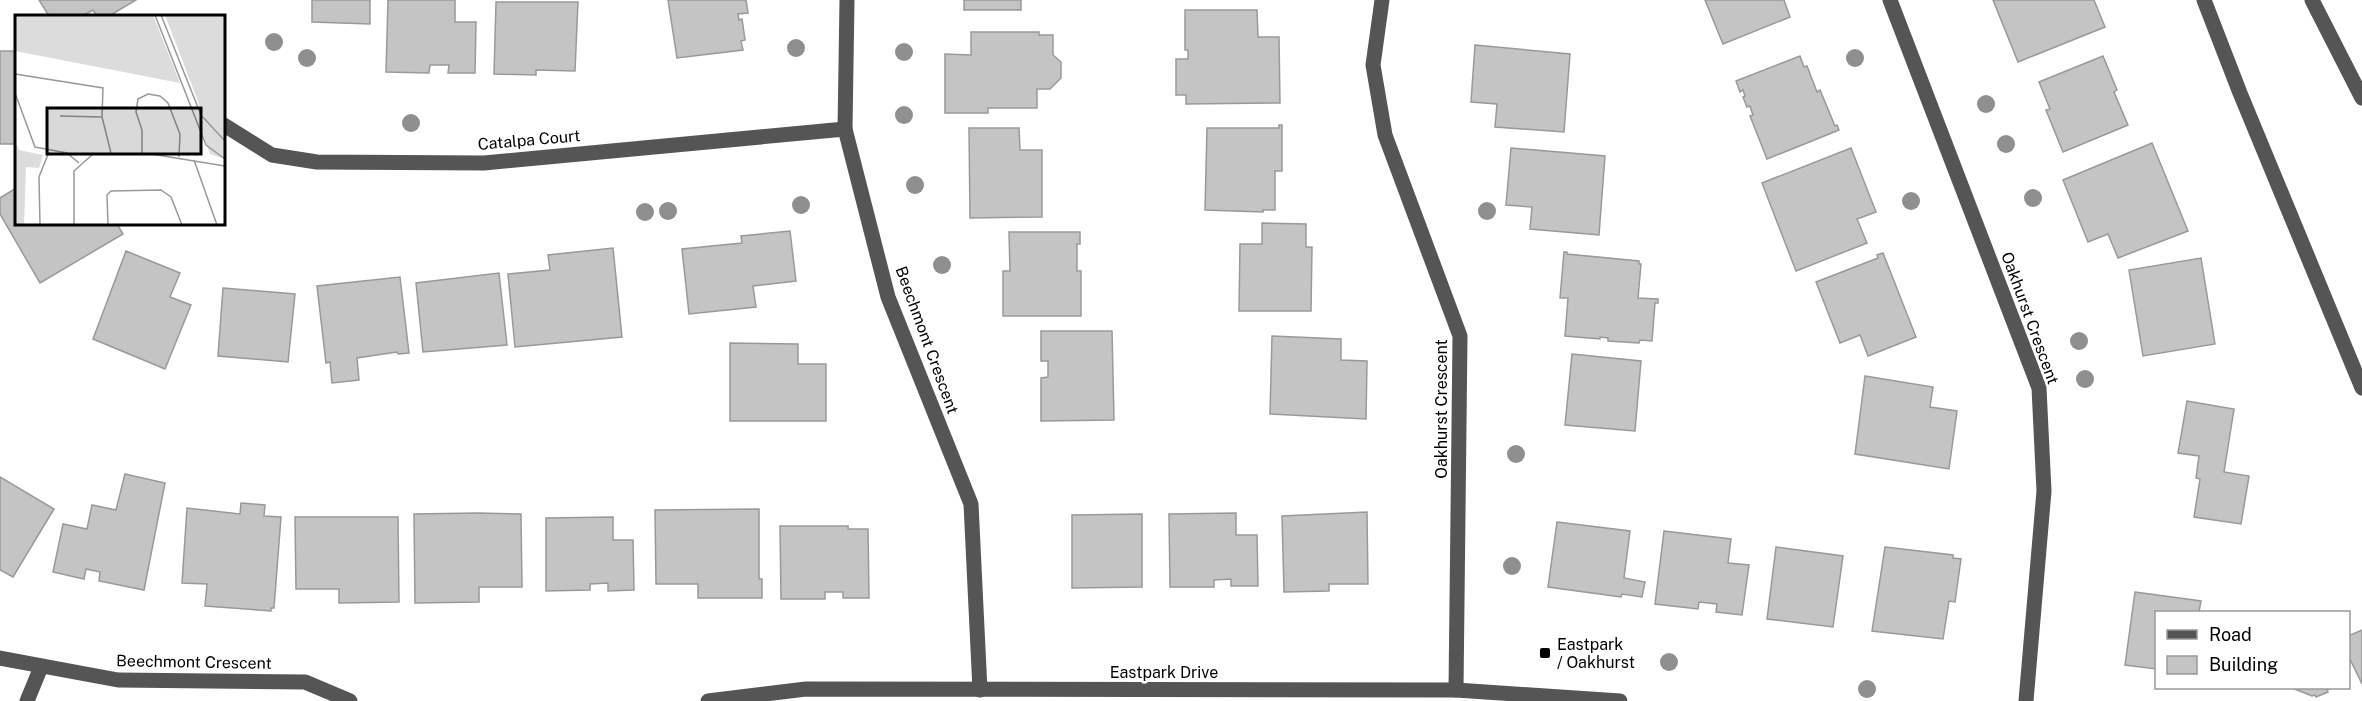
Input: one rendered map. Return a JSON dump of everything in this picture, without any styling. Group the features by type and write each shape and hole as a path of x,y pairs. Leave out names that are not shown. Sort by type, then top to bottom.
{"street":[{"name":"Beechmont Crescent","path":"847,0 845,129 888,297 970,504 980,690"},
{"name":"Oakhurst Crescent","path":"1382,0 1373,65 1385,135 1460,336 1456,690"},
{"name":"Oakhurst Crescent","path":"1890,0 2039,388 2044,491 2026,701"},
{"path":"2204,0 2362,388"},
{"path":"2312,0 2362,98"},
{"name":"Catalpa Court","path":"225,126 272,155 317,162 484,163 845,129"},
{"name":"Beechmont Crescent","path":"0,658 118,680 305,682 350,701"},
{"path":"27,701 41,667"},
{"name":"Eastpark Drive","path":"708,701 806,689 1456,690 1620,701"}],"building":[{"path":"39,0 136,0 111,15 96,15 93,10 84,15 48,15"},
{"path":"312,0 370,0 370,24 312,22"},
{"path":"388,0 455,0 455,22 476,22 475,73 448,73 449,65 430,65 429,73 386,72"},
{"path":"668,0 746,0 748,13 738,14 739,20 742,19 745,40 741,41 743,50 677,58"},
{"path":"964,0 1021,0 1021,10 964,10"},
{"path":"1705,0 1784,0 1790,17 1723,44"},
{"path":"1993,0 2094,0 2105,27 2018,62"},
{"path":"496,2 578,2 575,71 536,70 536,75 494,74"},
{"path":"1185,10 1257,10 1258,37 1279,37 1280,103 1186,104 1186,95 1176,95 1176,59 1188,59 1188,50 1185,50"},
{"path":"971,32 1039,32 1039,35 1053,35 1053,55 1061,62 1061,78 1050,89 1037,89 1037,108 988,108 988,113 945,113 945,54 971,55"},
{"path":"1475,45 1570,54 1564,132 1495,127 1497,104 1471,102"},
{"path":"0,51 15,51 15,144 0,144"},
{"path":"1800,56 1804,67 1807,66 1817,92 1820,90 1835,126 1837,125 1839,130 1767,159 1750,116 1753,115 1750,106 1747,107 1743,90 1740,92 1736,81"},
{"path":"2103,56 2117,90 2114,92 2128,125 2063,152 2046,110 2050,109 2039,82"},
{"path":"1279,125 1282,125 1282,171 1275,171 1275,210 1263,210 1263,212 1205,210 1207,128 1279,128"},
{"path":"969,128 1019,128 1020,150 1042,150 1042,217 970,218"},
{"path":"2152,143 2188,231 2118,258 2108,234 2088,242 2063,180"},
{"path":"1511,148 1605,156 1599,235 1530,229 1532,207 1506,205"},
{"path":"1851,148 1876,212 1857,219 1867,243 1796,271 1762,183"},
{"path":"15,189 15,225 118,225 123,234 40,283 0,214 0,198"},
{"path":"1262,223 1306,224 1306,247 1312,247 1311,311 1239,311 1240,244 1262,244"},
{"path":"790,231 796,281 753,286 756,307 689,314 682,249 742,243 741,236"},
{"path":"1009,232 1080,232 1080,244 1077,244 1077,271 1081,271 1081,316 1003,316 1003,271 1010,271"},
{"path":"613,248 622,337 515,347 508,274 550,270 548,255"},
{"path":"126,251 180,273 170,297 191,305 165,369 93,339"},
{"path":"1564,252 1639,261 1641,264 1638,298 1658,299 1658,303 1655,303 1652,341 1640,340 1639,343 1608,341 1608,338 1600,337 1600,339 1565,336 1568,298 1560,298"},
{"path":"1883,253 1916,337 1868,356 1860,335 1840,343 1816,282 1878,258 1877,255"},
{"path":"2201,258 2215,344 2143,356 2129,270"},
{"path":"499,273 507,345 423,352 416,283"},
{"path":"400,277 409,353 398,354 397,352 357,358 359,380 332,383 330,362 326,363 317,286"},
{"path":"223,288 295,294 288,362 218,356"},
{"path":"1041,331 1112,331 1114,420 1041,421 1041,378 1048,377 1048,361 1041,361"},
{"path":"1272,336 1341,339 1341,360 1367,361 1366,419 1270,414"},
{"path":"730,343 798,344 798,364 826,364 826,421 730,421"},
{"path":"1572,354 1641,361 1635,431 1565,425"},
{"path":"1865,376 1933,387 1930,407 1957,411 1949,469 1855,454"},
{"path":"2187,401 2234,409 2224,472 2249,476 2241,524 2194,517 2200,479 2196,478 2199,456 2178,453"},
{"path":"125,474 165,483 144,590 99,581 100,572 86,569 84,579 53,572 63,524 87,529 92,505 116,510"},
{"path":"0,477 54,509 13,577 0,570"},
{"path":"241,503 265,505 264,516 281,517 274,608 271,608 271,611 205,606 207,584 182,583 187,508 240,514"},
{"path":"759,509 759,579 762,579 762,598 698,598 698,584 656,584 655,510"},
{"path":"1367,512 1368,584 1329,584 1329,591 1284,592 1282,516"},
{"path":"1236,513 1236,535 1257,535 1258,586 1231,586 1231,579 1214,580 1214,587 1170,587 1169,514"},
{"path":"414,514 521,514 522,587 479,587 479,602 415,603"},
{"path":"1142,514 1142,587 1072,588 1072,515"},
{"path":"295,517 398,517 399,602 339,603 339,589 296,589"},
{"path":"613,517 613,540 633,540 634,590 608,591 608,583 590,584 590,590 546,591 546,518"},
{"path":"1557,522 1630,531 1624,578 1645,582 1642,597 1622,594 1621,597 1548,587"},
{"path":"780,526 848,526 848,529 868,529 869,598 843,598 843,592 825,592 825,599 781,599"},
{"path":"1664,531 1731,539 1728,563 1749,565 1742,615 1716,612 1717,604 1699,602 1698,609 1655,604"},
{"path":"1776,547 1843,556 1833,627 1767,619"},
{"path":"1885,547 1953,555 1953,558 1961,559 1955,602 1949,601 1943,639 1872,631"},
{"path":"2135,592 2201,601 2199,611 2155,611 2155,669 2125,665"},
{"path":"2362,630 2362,684 2350,659 2350,635"},
{"path":"2294,689 2330,689 2328,692 2316,697"}],"place":[{"name":"Eastpark / Oakhurst","path":"1545,653"}]}
